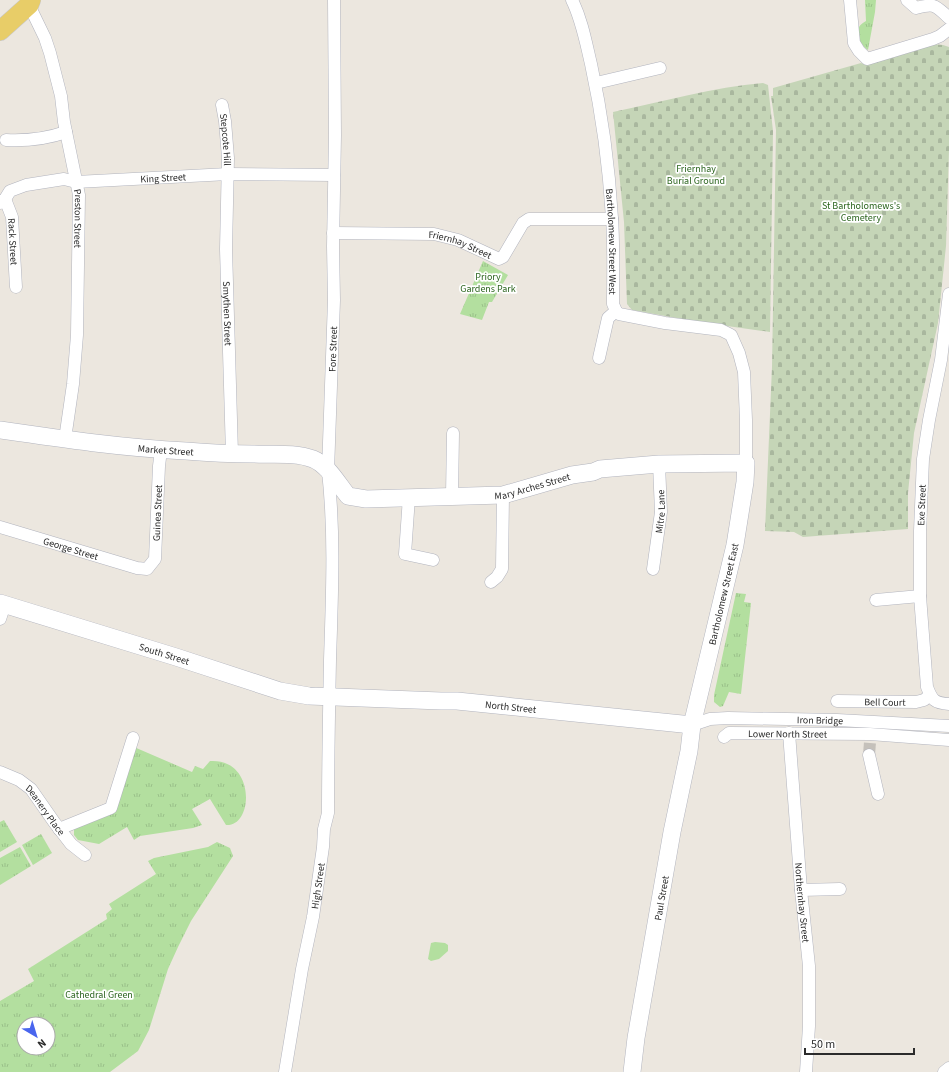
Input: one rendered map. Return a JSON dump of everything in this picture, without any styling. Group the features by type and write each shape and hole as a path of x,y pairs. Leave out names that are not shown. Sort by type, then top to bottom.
{"main road":[{"path":"0,31 32,2"}],"street":[{"name":"Fore Street","path":"329,698 333,554 331,498 328,471 334,300 334,0"},
{"name":"Bartholomew Street West","path":"572,0 584,35 596,83 607,165 612,220 613,304 616,311"},
{"path":"850,0 854,43 858,51 867,59 933,39 949,29"},
{"path":"907,0 916,8 927,5 937,7 949,18"},
{"name":"Preston Street","path":"32,2 50,53 61,96 66,132 79,195 77,335 74,384 65,440"},
{"path":"596,83 660,68"},
{"name":"Stepcote Hill","path":"222,105 225,120 228,174"},
{"path":"6,140 32,140 56,136 66,132"},
{"name":"King Street","path":"3,201 10,191 26,185 64,179 76,182 228,174 334,174"},
{"name":"Smythen Street","path":"228,174 226,249 232,454"},
{"name":"Rack Street","path":"3,201 12,217 16,287"},
{"name":"Friernhay Street","path":"334,233 434,234 458,240 499,259 503,257 523,223 529,219 612,220"},
{"name":"Exe Street","path":"930,695 927,686 920,596 920,531 923,459 941,360 949,294"},
{"path":"599,358 608,318 616,311 619,314 665,324 721,330 731,335 739,353 744,372 746,463"},
{"name":"Market Street","path":"0,430 65,440 161,450 232,454 295,455 312,459 328,471"},
{"path":"452,496 453,433"},
{"name":"Guinea Street","path":"142,570 147,569 155,560 161,450"},
{"name":"Mary Arches Street","path":"328,471 348,496 366,499 503,495 572,475 593,472 600,468 659,464 746,463"},
{"name":"Bartholomew Street East","path":"692,725 735,545 745,482 746,463"},
{"name":"Mitre Lane","path":"650,562 661,512 659,464"},
{"path":"491,582 498,577 502,569 503,495"},
{"path":"409,497 405,554 433,560"},
{"name":"George Street","path":"0,527 142,570"},
{"path":"876,600 920,596"},
{"name":"South Street","path":"2,609 176,656 280,691 329,698"},
{"path":"930,695 939,703 949,704"},
{"name":"Bell Court","path":"837,701 916,702 924,700 930,695"},
{"name":"North Street","path":"329,698 457,701 692,725"},
{"name":"High Street","path":"286,1072 302,969 313,917 323,847 324,828 328,812 329,698"},
{"name":"Iron Bridge","path":"692,725 710,719 728,718 949,726"},
{"name":"Paul Street","path":"632,1072 636,1038 672,832 689,751 692,725"},
{"name":"Lower North Street","path":"724,737 729,733 789,733 870,738 949,740"},
{"name":"Northernhay Street","path":"789,733 800,890 809,966 809,1026 806,1072"},
{"path":"59,829 111,808 133,738"},
{"path":"869,755 878,794"},
{"name":"Deanery Place","path":"0,772 19,780 31,789 71,844 85,855"},
{"path":"800,890 840,888"},
{"path":"944,1072 949,1068"}],"green space":[{"path":"865,0 876,0 868,50 861,43 858,35 859,27 866,21"},
{"name":"St Bartholomews's Cemetery","path":"931,44 949,47 949,150 946,246 938,323 914,433 908,493 908,529 803,537 794,532 765,531 772,367 776,130 771,96 773,96 773,88 861,63 866,65"},
{"name":"Friernhay Burial Ground","path":"763,83 768,85 773,131 770,332 699,322 632,310 627,304 624,222 613,112 707,91"},
{"name":"Priory Gardens Park","path":"483,261 508,275 492,302 489,302 482,320 460,314"},
{"path":"736,593 746,594 744,602 751,603 741,694 729,692 723,706 720,707 714,702 714,695"},
{"path":"134,747 192,772 195,766 203,769 210,761 225,763 236,770 243,780 246,793 242,815 235,823 226,825 210,799 192,809 202,825 193,828 140,836 134,840 127,827 99,844 78,840 74,835 74,828 115,811"},
{"path":"4,820 17,842 0,852 0,822"},
{"path":"41,834 52,853 33,865 22,845"},
{"name":"Cathedral Green","path":"217,842 230,848 233,856 191,921 178,947 168,969 149,1030 138,1051 110,1072 0,1072 0,1001 34,981 28,969 107,919 106,914 112,909 109,904 156,874 148,861 154,858 208,847"},
{"path":"20,847 31,866 0,885 0,858"},
{"path":"431,943 445,943 448,945 448,951 439,959 431,961 428,959"}],"tunnel":[{"path":"869,755 870,742"}]}
